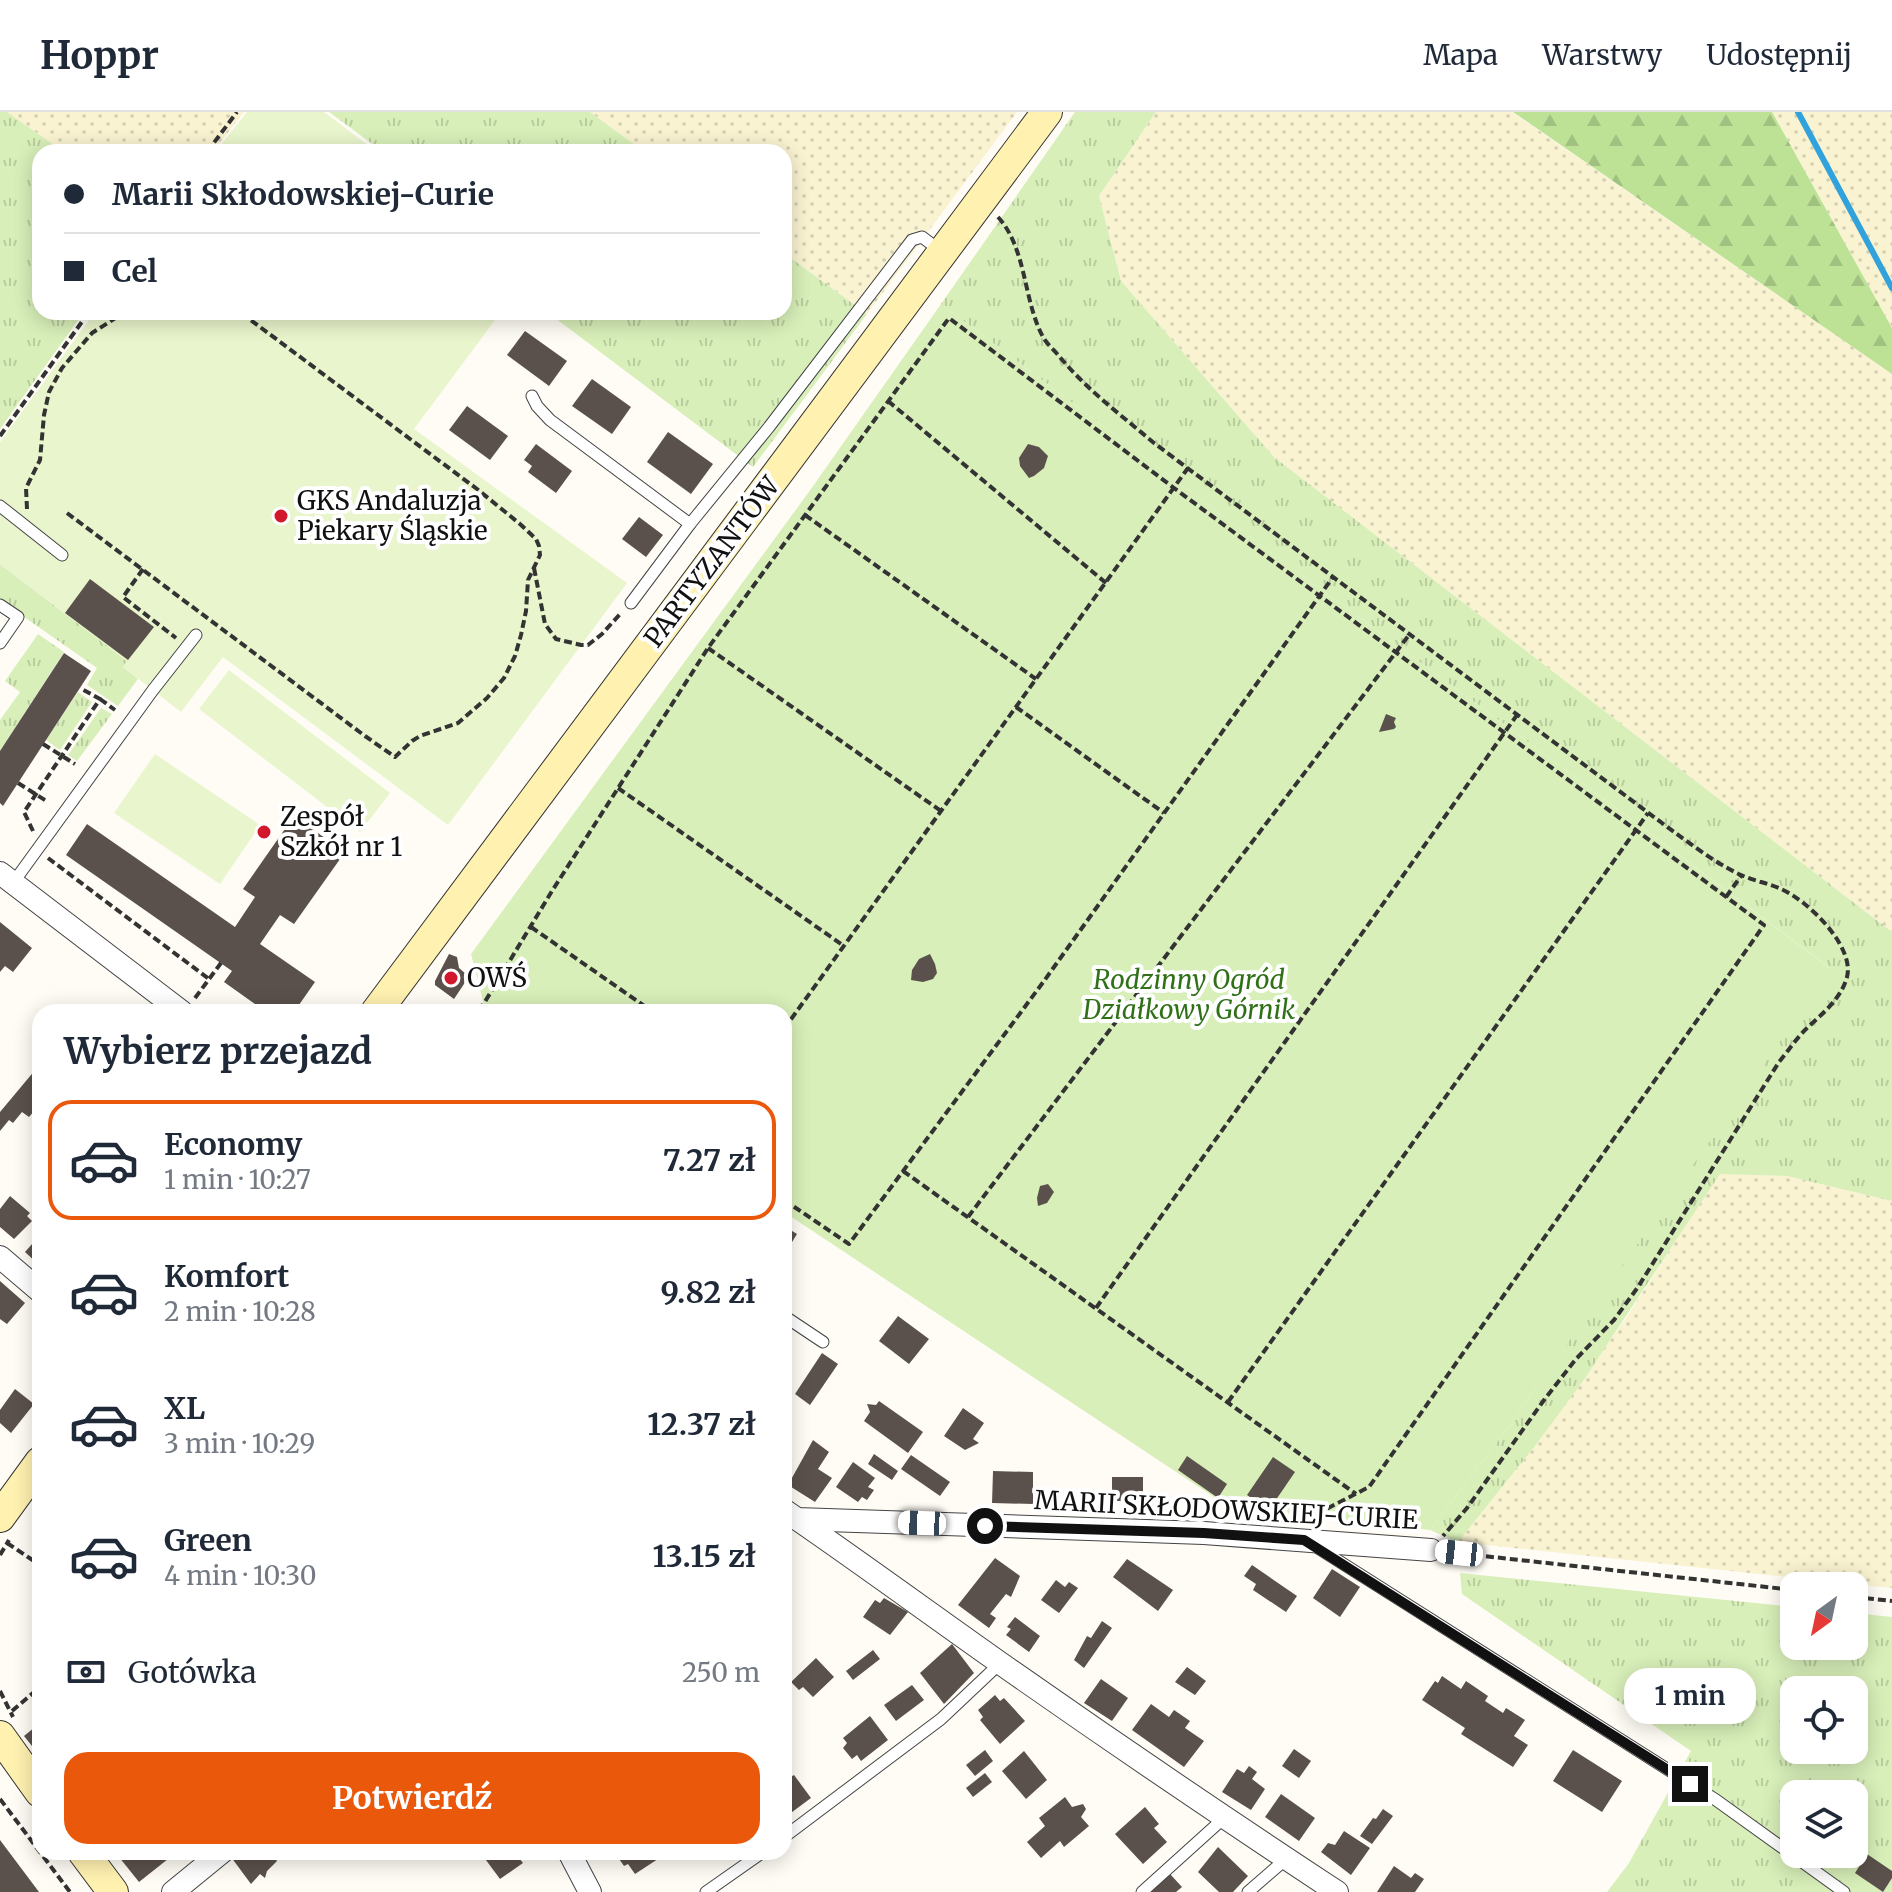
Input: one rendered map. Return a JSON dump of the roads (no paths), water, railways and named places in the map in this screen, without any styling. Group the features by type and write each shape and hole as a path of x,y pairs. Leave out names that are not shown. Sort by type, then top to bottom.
{"street":[{"name":"PARTYZANTÓW","path":"382,1004 1047,112"},
{"path":"6,878 187,1004"},
{"path":"0,1257 32,1284"},
{"path":"4,1530 32,1477"},
{"name":"MARII SKŁODOWSKIEJ-CURIE","path":"792,1514 1204,1533 1303,1530 1431,1550"},
{"name":"MARII SKŁODOWSKIEJ-CURIE","path":"792,1515 999,1663 1337,1892"},
{"path":"6,1723 32,1776"},
{"path":"89,1860 113,1892"},
{"path":"173,1892 212,1860"},
{"path":"573,1860 590,1892"}],"lane":[{"path":"631,603 912,240 922,237 942,253"},
{"path":"532,396 550,420 690,524"},
{"path":"0,506 62,555"},
{"path":"0,605 18,617 0,643"},
{"path":"6,878 40,846 196,635"},
{"path":"792,1321 823,1342"},
{"path":"1303,1530 1716,1800 1844,1892"},
{"name":"MARII SKŁODOWSKIEJ-CURIE","path":"1431,1550 1459,1553"},
{"path":"792,1831 941,1719 999,1663"},
{"path":"1142,1892 1224,1818"},
{"path":"1248,1892 1286,1859"},
{"path":"706,1892 752,1860"}],"waterway":[{"path":"1798,112 1892,288"}],"place":[{"name":"GKS Andaluzja Piekary Śląskie","path":"281,516"},
{"name":"Zespół Szkół nr 1","path":"264,832"},
{"name":"OWŚ","path":"451,978"}],"park label":[{"name":"Rodzinny Ogród Działkowy Górnik","path":"1189,995"}]}
